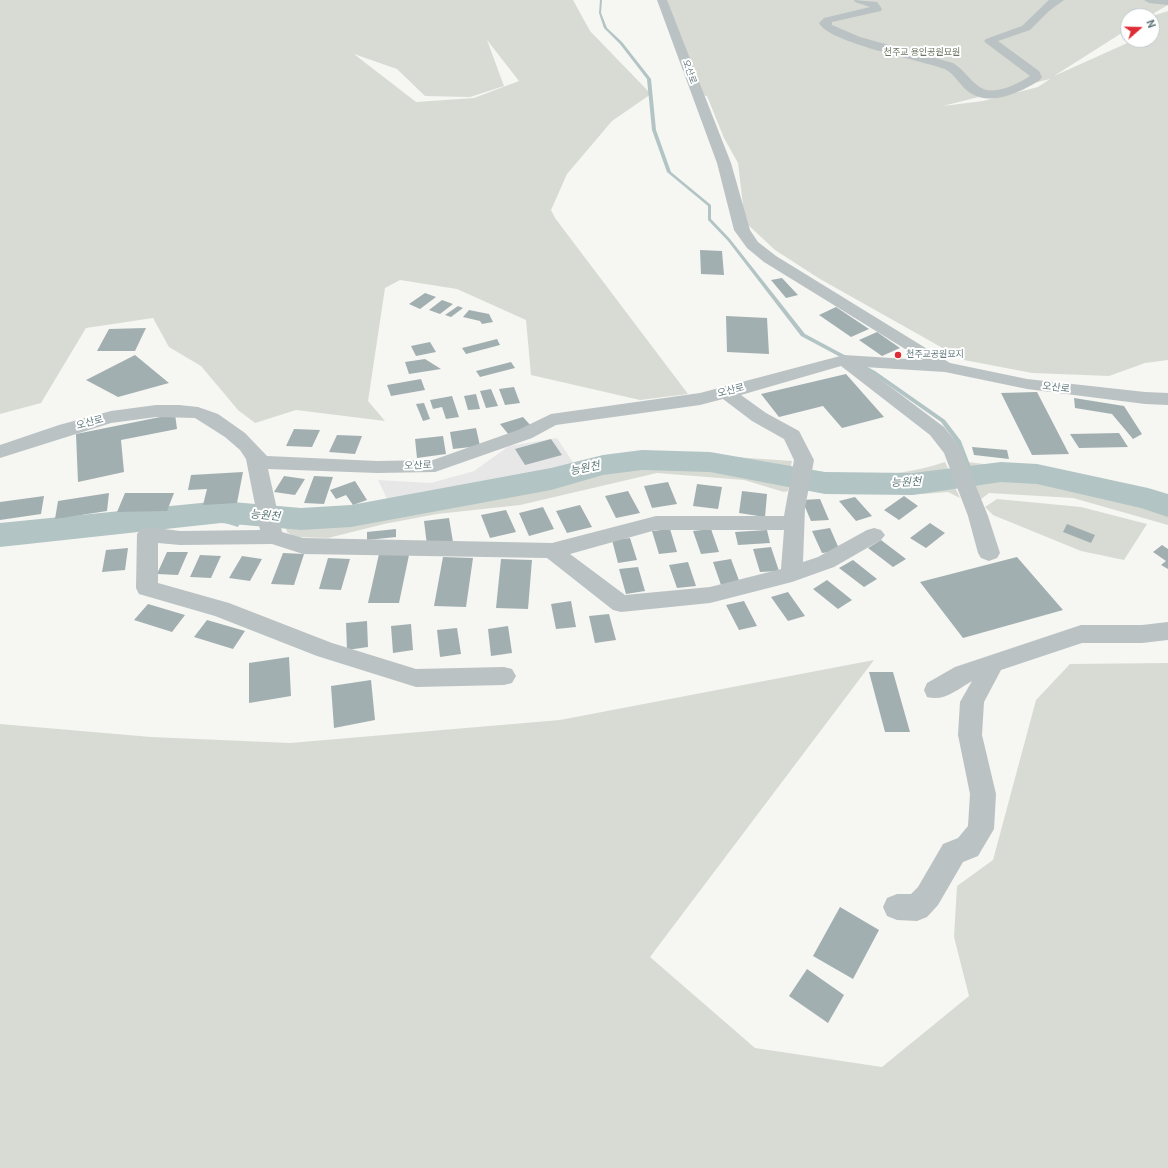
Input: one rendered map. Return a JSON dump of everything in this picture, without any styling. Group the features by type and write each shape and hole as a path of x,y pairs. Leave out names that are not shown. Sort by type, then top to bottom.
{"street":[{"name":"오산로","path":"662,0 724,163 742,230 747,238 770,259 945,366"},
{"path":"859,0 873,4 877,10 828,20 825,23 827,27 855,39 950,67 966,79 973,89 982,93 1004,92 1036,77 1035,74 990,41 1028,26 1048,4 1059,0"},
{"path":"1149,0 1168,2"},
{"name":"오산로","path":"0,452 81,425 125,415 160,410 201,413 221,425 247,446 256,459 264,462 377,468 435,466 525,434 551,420 700,399 851,360 945,366 1027,384 1145,398 1168,399"},
{"path":"851,360 937,431 953,451 978,516 989,553"},
{"path":"726,393 759,417 792,435 804,460 795,516 792,574"},
{"path":"256,459 272,537"},
{"path":"504,676 416,678 325,650 221,609 147,588 148,534 180,538 272,537 303,546 552,551 656,523 795,516"},
{"path":"552,551 621,604 710,595 792,574 826,562 874,535"},
{"path":"936,690 963,674 1081,634 1142,634 1168,631"},
{"path":"897,907 916,908 928,896 953,852 968,847 981,829 984,794 970,735 972,702 993,664"}],"shaded area":[{"path":"557,438 574,464 389,503 378,480 431,483 474,471 509,446"},
{"path":"249,507 238,527 225,523 184,522 169,526 164,522 163,518 178,515"}],"green space":[{"path":"0,0 573,0 590,31 651,94 612,121 567,174 551,210 555,218 688,394 640,400 531,375 526,320 457,289 400,280 385,288 368,401 385,421 296,410 255,423 238,410 201,366 169,347 153,318 86,328 41,403 0,414","holes":["487,40 519,81 474,98 416,102 354,54 397,69 425,96 470,97 504,86"]},
{"name":"천주교 용인공원묘원","path":"662,0 1168,0 1168,5 1160,10 1160,8 1120,8 1120,34 1054,76 1120,46 1120,48 1160,48 1160,14 1168,11 1168,360 1145,363 1109,376 1032,373 964,360 820,279 775,250 745,222 738,163 724,138 707,96 697,95","holes":["1050,79 1038,87 983,101 943,106"]},
{"path":"705,455 792,461 789,474 712,460 640,459 600,464 551,478 460,496 350,515 300,518 282,516 279,510 301,514 366,511 470,493 554,475 578,466 646,456"},
{"path":"645,462 708,464 791,478 788,491 784,492 744,480 657,473 520,505 437,514 384,524 328,538 295,537 287,532 284,520 303,522 358,518 552,481 603,468"},
{"path":"945,462 952,477 912,482 825,483 810,479 812,472 837,477 893,474"},
{"path":"968,462 1044,473 1095,483 1168,503 1168,505 1148,498 1037,473 1001,471 972,474"},
{"path":"1034,477 1146,502 1168,509 1168,525 1073,498 989,493 980,500 972,478"},
{"path":"951,479 960,498 948,492 923,494 887,488 826,490 808,487 810,482 880,486"},
{"path":"997,499 1081,507 1147,524 1124,560 1081,551 993,515 985,507"},
{"path":"173,514 164,517 0,533 0,526 105,517"},
{"path":"161,520 163,525 168,527 29,537 0,543 0,537"},
{"path":"874,660 650,957 755,1048 882,1067 969,996 954,937 957,886 993,860 1036,700 1070,664 1168,663 1168,1168 0,1168 0,724 151,737 290,743 560,720"}],"building":[{"path":"700,250 722,251 724,275 701,274"},
{"path":"782,278 798,295 786,298 771,280"},
{"path":"425,293 436,297 420,309 409,304"},
{"path":"442,300 453,304 440,314 429,310"},
{"path":"458,306 463,308 451,317 445,315"},
{"path":"836,307 869,329 851,337 819,315"},
{"path":"469,310 489,314 493,322 482,324 480,321 463,317"},
{"path":"726,316 767,318 769,354 727,352"},
{"path":"146,328 135,351 97,351 109,329"},
{"path":"877,332 900,348 882,356 859,340"},
{"path":"497,339 500,345 466,354 462,348"},
{"path":"430,342 436,352 416,356 411,346"},
{"path":"135,355 169,383 118,397 86,380"},
{"path":"425,359 441,369 409,374 405,362"},
{"path":"511,362 515,368 480,377 476,371"},
{"path":"846,374 884,417 842,428 823,406 779,417 761,394"},
{"path":"421,379 425,390 391,396 387,385"},
{"path":"514,387 520,403 505,405 499,389"},
{"path":"491,389 498,406 486,408 480,391"},
{"path":"1037,392 1069,454 1032,455 1001,393"},
{"path":"476,394 480,409 468,410 464,396"},
{"path":"452,396 459,417 446,419 442,407 433,409 430,400"},
{"path":"1074,398 1124,406 1142,434 1133,439 1112,414 1075,408"},
{"path":"424,403 430,419 423,421 416,404"},
{"path":"175,414 177,429 121,440 124,472 78,482 76,434"},
{"path":"523,417 532,427 509,435 500,424"},
{"path":"476,428 480,446 453,449 450,432"},
{"path":"294,429 320,430 312,447 286,446"},
{"path":"1119,433 1128,447 1079,448 1070,434"},
{"path":"337,435 362,436 355,454 329,452"},
{"path":"443,436 446,454 417,458 415,439"},
{"path":"551,439 562,455 525,465 515,449"},
{"path":"972,447 1007,450 1009,459 974,455"},
{"path":"243,472 237,503 203,505 207,489 188,490 191,475"},
{"path":"284,476 305,479 295,495 274,492"},
{"path":"314,476 333,477 324,504 304,503"},
{"path":"355,481 367,500 353,505 346,495 336,499 330,490"},
{"path":"668,482 677,504 652,508 644,486"},
{"path":"697,484 722,487 718,509 693,506"},
{"path":"628,491 640,513 616,518 605,496"},
{"path":"742,491 767,494 765,517 739,513"},
{"path":"109,493 107,511 55,519 58,501"},
{"path":"125,493 174,493 167,511 117,512"},
{"path":"44,496 41,514 0,520 0,502"},
{"path":"904,496 918,506 899,520 884,510"},
{"path":"855,497 872,516 856,521 839,501"},
{"path":"820,499 829,520 811,521 802,500"},
{"path":"580,505 592,527 567,533 556,511"},
{"path":"543,507 554,529 529,536 519,513"},
{"path":"506,510 516,532 490,538 481,515"},
{"path":"449,518 453,542 427,545 424,521"},
{"path":"930,523 945,533 926,548 910,538"},
{"path":"1067,524 1095,535 1091,543 1063,532"},
{"path":"830,528 840,551 822,553 812,531"},
{"path":"396,529 396,537 367,540 367,532"},
{"path":"670,529 677,552 659,554 652,531"},
{"path":"711,529 719,552 701,554 693,531"},
{"path":"767,530 770,543 738,545 735,532"},
{"path":"630,538 637,560 618,563 612,540"},
{"path":"881,540 906,559 893,567 868,548"},
{"path":"1162,545 1168,549 1168,569 1161,565 1166,561 1153,552"},
{"path":"771,547 779,571 760,572 753,549"},
{"path":"128,548 125,570 102,572 106,550"},
{"path":"167,552 188,552 178,575 157,574"},
{"path":"283,553 304,554 294,585 271,584"},
{"path":"379,554 409,555 399,603 368,603"},
{"path":"200,555 221,556 211,578 190,577"},
{"path":"242,556 262,559 250,581 229,578"},
{"path":"443,557 473,558 466,607 434,606"},
{"path":"1017,557 1063,610 963,638 920,582"},
{"path":"328,558 350,559 341,590 319,589"},
{"path":"501,559 532,560 528,609 496,608"},
{"path":"731,559 740,583 721,585 713,562"},
{"path":"853,560 877,579 864,587 839,568"},
{"path":"688,562 696,586 677,588 669,565"},
{"path":"638,567 645,591 626,594 619,569"},
{"path":"827,580 852,600 838,609 813,589"},
{"path":"788,592 805,616 788,621 771,597"},
{"path":"571,601 576,627 556,629 551,604"},
{"path":"744,601 757,626 739,630 726,605"},
{"path":"148,604 185,615 172,632 134,620"},
{"path":"609,614 616,640 595,643 589,616"},
{"path":"207,620 245,631 233,649 194,637"},
{"path":"367,621 368,647 347,650 346,623"},
{"path":"411,624 413,650 393,653 391,626"},
{"path":"508,626 512,653 491,656 488,629"},
{"path":"457,628 461,654 440,657 437,630"},
{"path":"289,657 291,696 249,703 249,663"},
{"path":"869,672 893,672 910,732 885,732"},
{"path":"371,680 375,720 334,728 331,686"},
{"path":"840,907 879,930 853,979 813,956"},
{"path":"807,969 844,995 828,1023 789,996"}],"waterway":[{"path":"601,0 600,13 606,28 621,43 649,79 654,130 669,172 710,206 709,219 729,240 803,335 848,359"},
{"path":"860,365 873,372 943,421 958,441 969,470"},
{"name":"능원천","path":"0,535 94,524 221,512 301,519 351,516 551,479 603,465 642,460 710,462 825,483 913,484 1001,472 1037,474 1148,499 1168,506"}],"place":[{"name":"천주교공원묘지","path":"898,355"}]}
